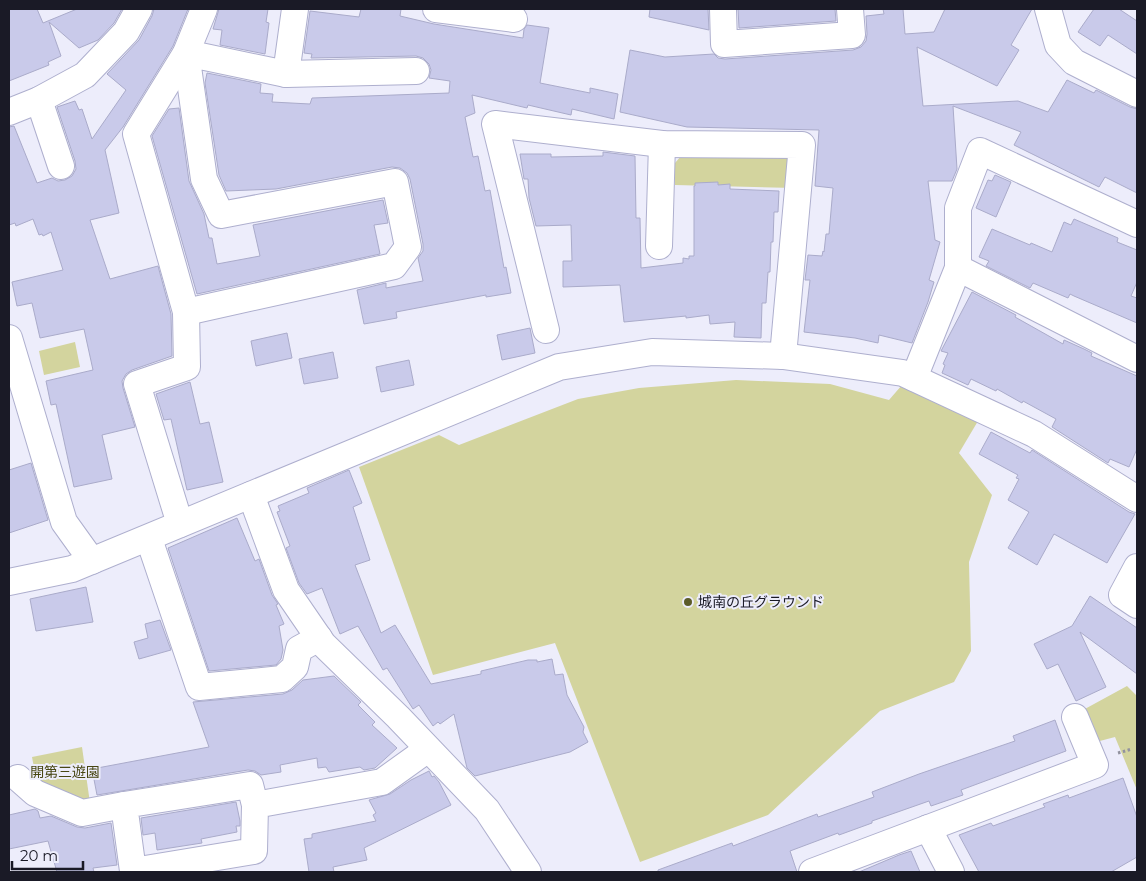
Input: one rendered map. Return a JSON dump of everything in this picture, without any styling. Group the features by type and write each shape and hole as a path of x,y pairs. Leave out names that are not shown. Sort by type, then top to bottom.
{"street":[{"path":"9,112 39,100 85,75 126,32 140,9"},
{"path":"180,524 137,384 187,367 186,312 136,134 186,53 204,9"},
{"path":"286,74 295,9"},
{"path":"436,9 514,19"},
{"path":"723,9 724,44 852,35 850,9"},
{"path":"1048,9 1058,45 1074,62 1137,94"},
{"path":"186,53 286,74 416,71"},
{"path":"186,53 204,179 222,215 395,182 408,247 394,266 186,312"},
{"path":"39,100 61,166"},
{"path":"546,330 495,124 662,144 802,145 783,356"},
{"path":"659,246 662,144"},
{"path":"914,378 958,268 958,208 980,152 1137,224"},
{"path":"958,268 1137,359"},
{"path":"9,338 64,522 92,562"},
{"path":"9,582 72,569 92,562 560,367 652,352 783,356 903,373 1034,434 1134,489"},
{"path":"251,495 286,590 323,644 487,810 528,872"},
{"path":"149,539 198,687 282,679 295,667 298,649 319,638"},
{"path":"1137,567 1122,595 1137,605"},
{"path":"812,872 1095,764 1075,717"},
{"path":"256,805 382,782 428,749"},
{"path":"18,778 36,793 82,813 124,805 250,785 256,805 254,852 133,871 124,805"},
{"path":"928,828 951,872"}],"green space":[{"path":"687,149 789,153 795,188 675,185 675,163"},
{"path":"75,342 80,367 44,375 39,351"},
{"name":"城南の丘グラウンド","path":"736,380 830,384 889,400 902,385 978,421 959,453 992,495 969,562 971,651 954,682 880,711 768,815 640,862 555,643 433,675 359,467 439,435 459,445 578,399 639,388"},
{"path":"1127,686 1137,696 1137,790 1115,737 1096,742 1083,710"},
{"name":"開第三遊園","path":"82,747 90,803 37,783 32,757"}],"building":[{"path":"9,9 37,9 43,23 77,9 122,9 114,23 98,40 79,48 49,22 61,56 48,62 49,65 9,81"},
{"path":"154,9 188,9 173,46 123,127 105,150 119,213 90,220 110,279 158,266 171,314 172,356 132,370 126,374 122,381 123,388 135,427 102,435 112,479 74,487 56,404 51,405 46,381 93,370 84,329 40,338 32,303 17,306 12,282 63,270 51,232 43,236 42,234 39,235 33,219 16,226 15,223 9,225 9,127 14,126 37,183 52,178 58,181 65,180 72,176 76,169 75,161 57,107 75,101 79,110 82,109 92,139 126,90 107,74 139,40"},
{"path":"219,9 268,9 266,22 269,23 265,54 220,45 222,30 213,29"},
{"path":"361,9 401,9 400,16 434,24 523,38 524,29 527,25 549,28 540,83 590,93 590,88 618,94 614,119 572,109 571,115 528,105 527,108 472,95 475,113 465,117 473,157 478,156 485,191 490,190 504,268 506,267 511,293 486,297 486,295 396,312 397,318 364,324 357,290 386,283 386,288 423,281 418,258 423,251 423,244 410,179 407,173 400,168 392,167 276,189 226,191 219,175 205,83 207,73 261,84 260,93 273,94 272,102 310,104 312,98 449,93 450,81 429,78 431,70 429,64 423,58 416,56 311,58 312,54 304,53 310,11 359,17"},
{"path":"650,9 708,9 709,30 649,17"},
{"path":"738,9 835,9 836,21 739,28"},
{"path":"883,9 903,9 905,34 934,32 945,9 1032,9 1011,45 1019,50 997,86 917,47 923,106 1018,101 1048,112 1067,80 1094,93 1096,90 1137,109 1137,193 1105,177 1099,187 1014,145 1021,132 953,106 957,169 952,181 928,181 935,240 940,242 929,280 934,282 912,343 879,335 878,343 855,338 804,332 810,280 805,280 808,255 822,256 824,252 826,234 829,234 833,188 815,186 819,130 687,127 620,112 630,50 665,57 714,54 718,58 725,59 853,50 861,47 866,41 866,16 884,14"},
{"path":"1094,9 1119,9 1137,21 1137,54 1108,35 1100,46 1078,32"},
{"path":"179,108 189,181 204,214 209,238 212,238 217,264 260,256 253,225 383,200 388,223 374,225 380,254 197,294 152,136 169,109"},
{"path":"603,152 635,156 636,218 640,218 641,268 683,263 683,258 689,259 689,256 694,256 695,183 718,182 718,185 730,184 730,189 779,191 778,212 774,212 773,242 771,242 766,303 762,303 761,338 734,337 735,322 710,324 709,315 624,322 620,285 563,287 563,261 572,261 571,225 536,226 529,198 528,179 524,179 520,154 551,154 551,157 603,156"},
{"path":"995,175 1011,182 996,217 976,208 988,180 992,181"},
{"path":"1074,219 1118,238 1117,242 1137,250 1137,282 1131,296 1137,298 1137,323 1070,294 1068,298 1033,283 1030,288 986,266 989,261 979,257 992,229 1052,252 1064,222 1071,225"},
{"path":"972,292 1016,315 1015,317 1063,344 1064,340 1092,353 1091,356 1137,376 1137,449 1129,467 1110,459 1108,463 1052,427 1056,419 1023,401 1022,403 997,389 996,391 971,379 968,385 942,373 945,365 943,364 948,353 941,351"},
{"path":"530,328 535,353 502,360 497,335"},
{"path":"287,333 292,358 256,366 251,341"},
{"path":"333,352 338,378 304,384 299,359"},
{"path":"409,360 414,385 381,392 376,367"},
{"path":"190,382 200,424 209,422 223,482 187,490 171,419 164,420 156,394"},
{"path":"991,432 1030,453 1032,450 1135,514 1107,563 1054,534 1037,565 1008,548 1029,512 1008,500 1019,479 1016,478 1018,475 979,454"},
{"path":"31,463 48,520 9,533 9,470"},
{"path":"349,470 362,503 353,507 370,560 355,565 381,633 395,625 431,684 481,674 481,671 528,660 537,660 537,662 552,659 555,675 563,674 567,695 584,727 583,732 588,742 570,752 475,776 467,768 454,714 440,724 438,722 433,726 419,705 413,709 387,668 383,670 358,626 340,634 322,588 307,594 299,583 286,548 290,546 277,512 280,511 278,506 309,493 307,488"},
{"path":"237,518 255,561 259,559 272,595 278,604 276,605 284,624 279,626 283,650 281,659 276,665 209,671 168,548"},
{"path":"86,587 93,622 36,631 30,599"},
{"path":"1090,596 1137,628 1137,674 1080,632 1106,687 1076,701 1058,664 1047,669 1034,644 1072,626"},
{"path":"160,620 171,650 139,659 134,642 148,638 145,624"},
{"path":"334,676 361,702 358,705 375,722 372,725 397,748 375,768 364,770 360,767 329,772 326,767 318,768 317,758 280,765 281,772 261,775 255,771 248,770 97,795 92,769 209,747 193,702 283,694 292,690 303,680"},
{"path":"1055,720 1066,751 961,790 963,795 931,806 929,801 839,835 838,833 790,851 797,872 658,872 658,870 732,843 733,846 817,814 818,817 874,797 872,792 1015,741 1013,736"},
{"path":"429,771 432,777 434,776 439,782 451,805 364,848 367,860 333,867 334,872 309,872 304,839 312,838 312,834 376,821 373,815 376,813 369,800 390,794"},
{"path":"1123,778 1137,817 1137,857 1111,872 979,872 959,835 991,823 993,826 1045,807 1043,804 1068,795 1069,798"},
{"path":"236,802 240,821 240,826 236,826 237,832 201,839 202,843 157,850 155,833 143,835 141,818"},
{"path":"35,809 38,811 40,818 51,816 77,827 85,828 111,823 117,865 93,868 94,872 57,872 48,841 9,849 9,815"},
{"path":"911,851 920,872 859,872 899,855"}],"place":[{"name":"城南の丘グラウンド","path":"688,602"}]}
